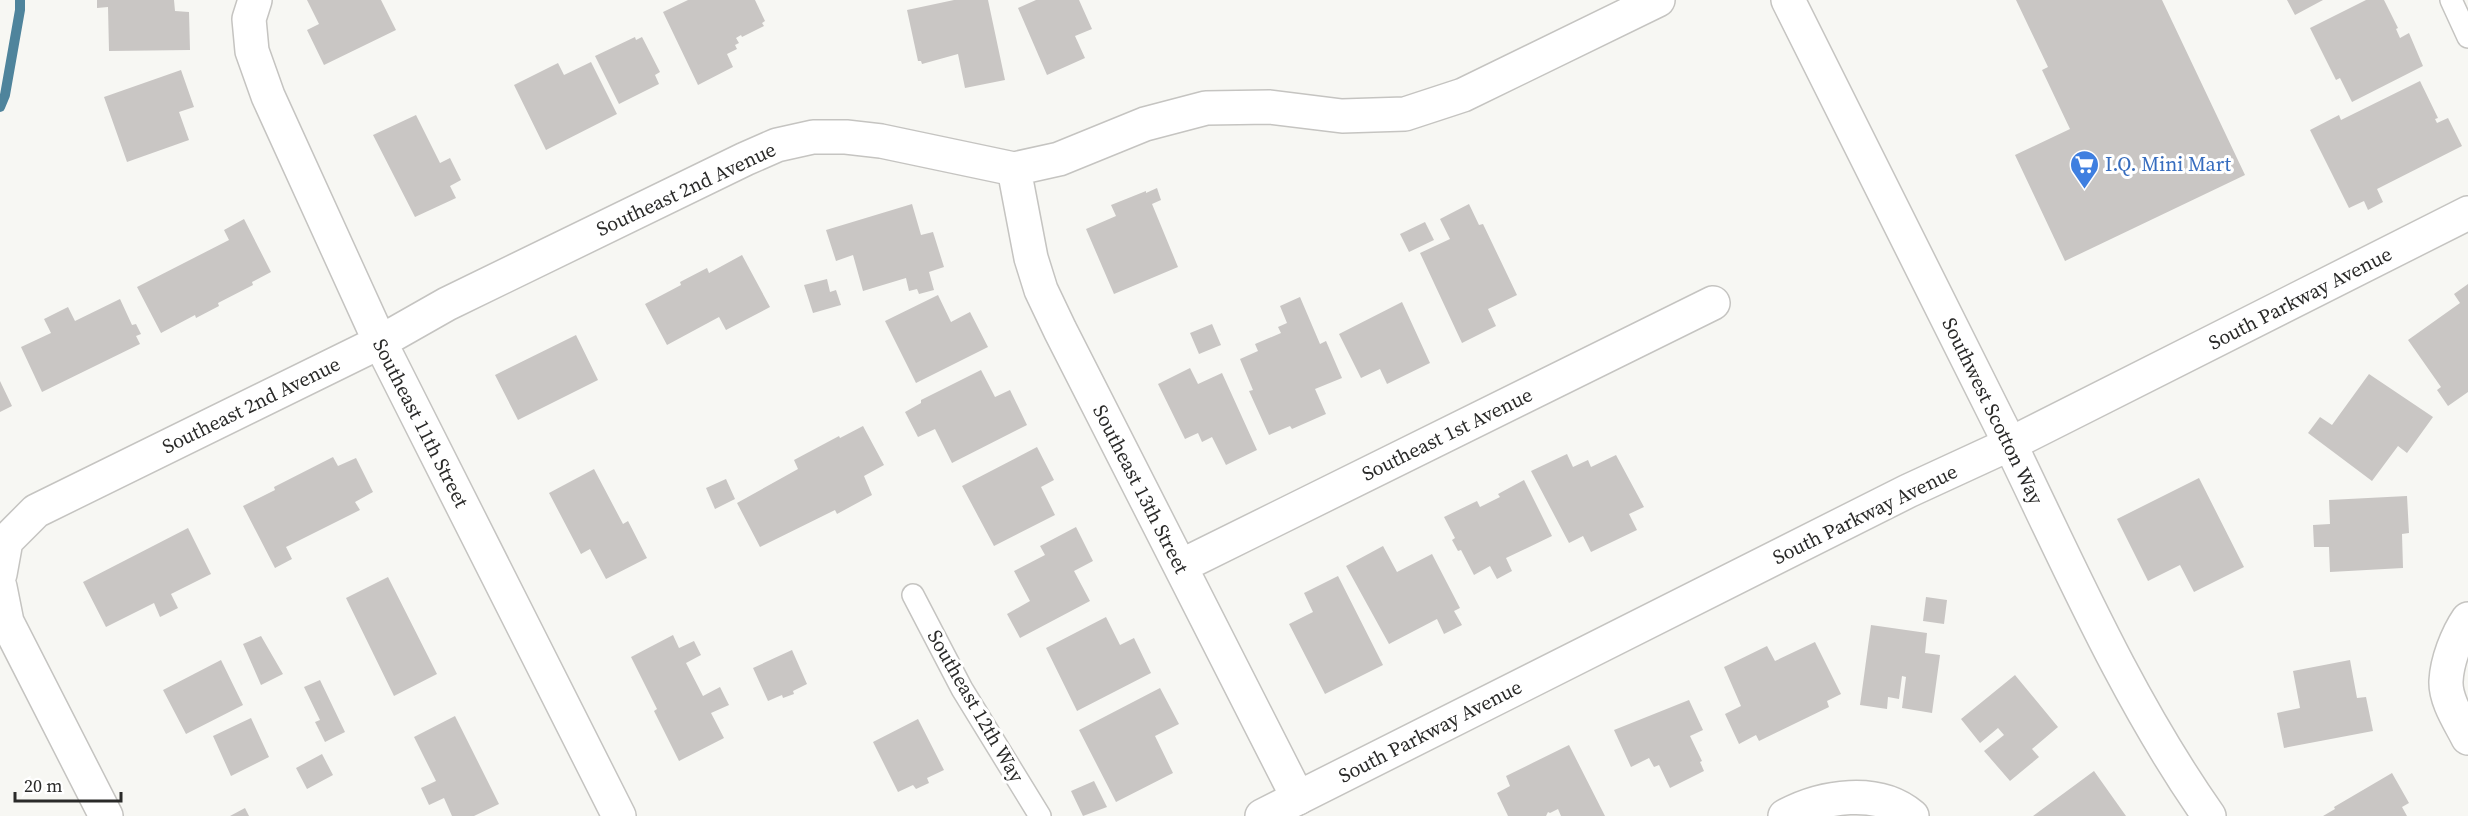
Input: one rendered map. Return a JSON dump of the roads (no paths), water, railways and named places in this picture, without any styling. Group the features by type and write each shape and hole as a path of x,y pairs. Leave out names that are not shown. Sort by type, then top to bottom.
{"street":[{"name":"Southeast 2nd Avenue","path":"0,574 6,542 36,511 380,342 447,304 777,145 813,137 846,137 881,141 1014,169 1059,159 1145,124 1206,108 1270,107 1342,116 1405,114 1463,95 1658,0"},
{"name":"Southwest Scotton Way","path":"1788,0 2148,720 2210,816"},
{"name":"Southeast 11th Street","path":"252,10 252,51 268,96 380,342 620,816"},
{"name":"Southeast 13th Street","path":"1014,169 1031,258 1041,290 1298,798"},
{"name":"South Parkway Avenue","path":"1262,816 2468,213"},
{"name":"Southeast 1st Avenue","path":"1181,566 1713,303"},
{"path":"0,588 7,622 97,813"},
{"path":"2468,619 2452,653 2446,683 2455,713 2468,738"},
{"path":"1785,816 1806,805 1852,796 1900,806 1912,816"}],"lane":[{"path":"2451,0 2468,37"},
{"name":"Southeast 12th Way","path":"913,595 962,689 1040,816"}],"waterway":[{"path":"0,107 5,95 20,0"}],"place":[{"name":"I.Q. Mini Mart","path":"2084,190"}]}
